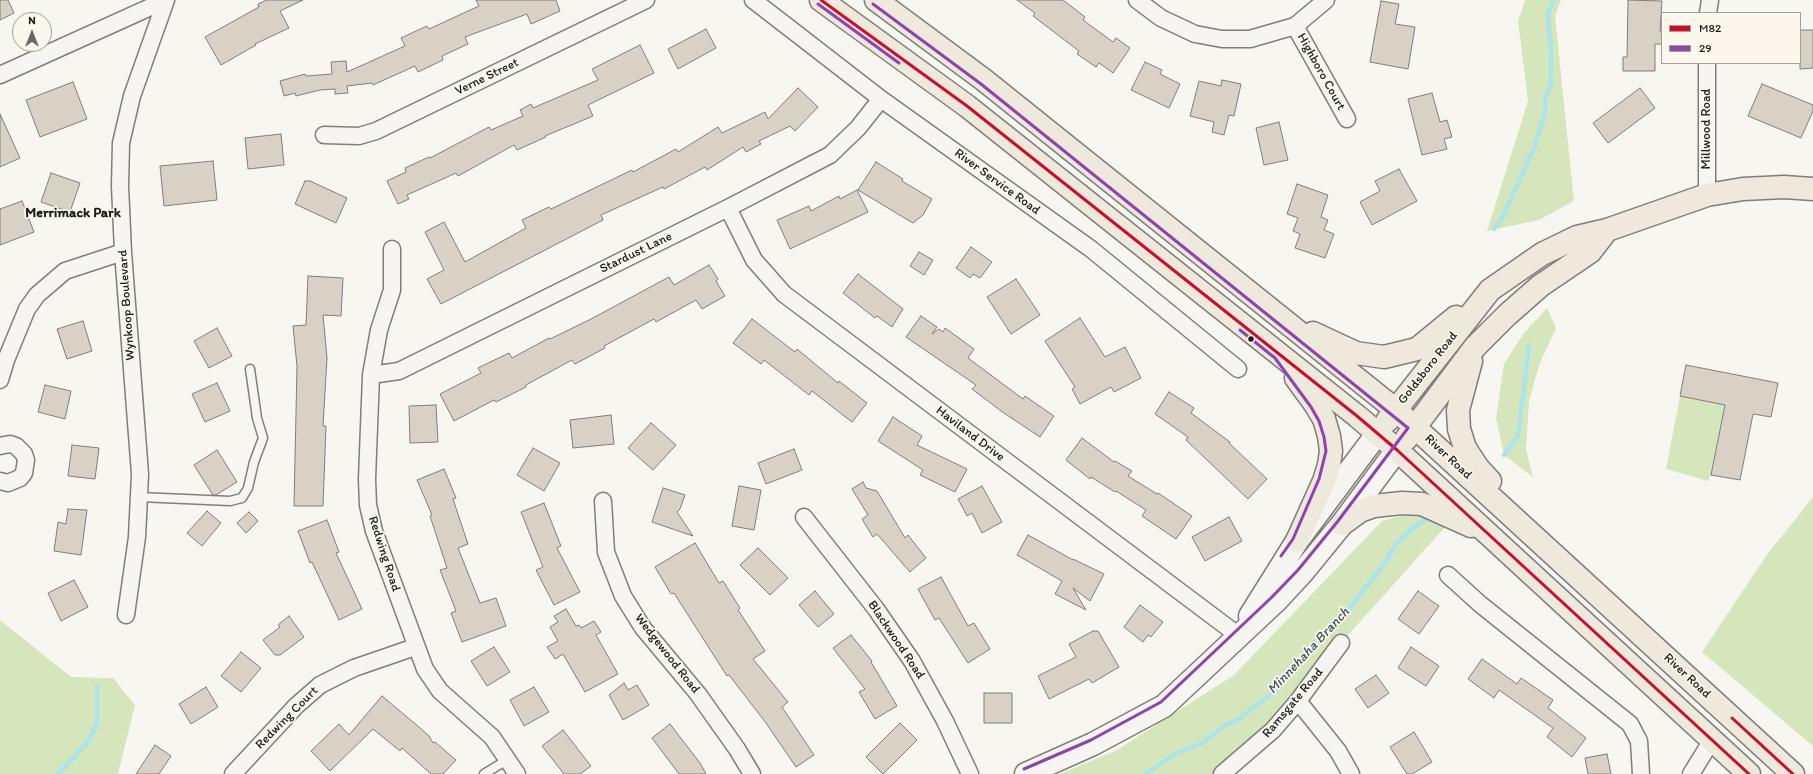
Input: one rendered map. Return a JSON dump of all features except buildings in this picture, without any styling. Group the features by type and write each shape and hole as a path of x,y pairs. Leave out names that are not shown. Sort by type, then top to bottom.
{"main road":[{"path":"821,0 967,106 1279,354 1397,450 1749,774"},
{"name":"River Road","path":"876,0 984,80 1396,410 1793,774"},
{"name":"Goldsboro Road","path":"1239,636 1267,587 1297,541 1377,434 1490,290 1542,254 1577,237 1607,230 1676,204 1707,195 1743,189 1784,187 1813,189"},
{"name":"Goldsboro Road","path":"1026,774 1094,744 1164,706 1239,636 1302,573 1342,524 1475,347 1507,315 1540,286 1590,252 1607,230"},
{"path":"1244,288 1308,331 1356,353 1384,357 1417,349 1490,290"},
{"path":"1475,347 1458,410 1459,429 1465,448 1478,468 1505,497 1533,536"},
{"path":"1279,354 1324,419 1329,436 1331,451 1329,466 1317,498 1297,541"},
{"path":"1342,524 1360,511 1374,506 1402,503 1422,504 1489,534"}],"street":[{"path":"0,75 166,0"},
{"name":"Wynkoop Boulevard","path":"126,615 137,537 140,474 123,252 120,186 121,143 132,96 166,0"},
{"name":"Verne Street","path":"324,135 359,136 376,131 646,0"},
{"name":"River Service Road","path":"753,0 881,99 1091,249 1238,369"},
{"path":"1137,0 1161,18 1195,34 1222,39 1250,39 1295,26 1326,0"},
{"path":"1708,12 1710,0"},
{"name":"Highboro Court","path":"1295,26 1347,119"},
{"name":"Millwood Road","path":"1707,64 1707,195"},
{"name":"Stardust Lane","path":"371,375 399,371 728,208 830,155 858,128 881,99"},
{"name":"Haviland Drive","path":"728,208 754,260 784,294 1239,636"},
{"name":"Redwing Road","path":"392,249 392,290 379,330 371,375 367,479 368,505 374,531 415,647 425,669 440,692 492,737 517,774"},
{"path":"0,380 6,360 28,309 37,295 65,271 123,252"},
{"path":"0,446 10,444 20,450 26,460 26,466 20,478 14,482 0,482"},
{"name":"Wedgewood Road","path":"603,501 606,552 623,596 644,628 698,694 737,749 752,774"},
{"name":"Blackwood Road","path":"804,517 876,608 912,660 945,721 970,774"},
{"path":"1448,575 1480,604 1556,663 1630,724 1639,741 1641,774"},
{"name":"Ramsgate Road","path":"1222,774 1273,730 1298,701 1341,644"},
{"name":"Redwing Court","path":"233,774 296,706 320,686 354,668 415,647"},
{"path":"1298,701 1338,751 1351,774"},
{"path":"1691,774 1712,740"}],"lane":[{"path":"139,497 230,501 242,498 248,488 254,462 263,438 257,418 250,369"},
{"path":"484,774 507,760"}],"green space":[{"path":"1525,0 1561,0 1555,16 1574,201 1539,220 1487,231 1528,101 1518,21"},
{"path":"1547,308 1556,328 1539,365 1529,402 1526,449 1533,477 1504,455 1496,418 1504,364 1524,333"},
{"path":"1680,396 1725,405 1711,475 1708,481 1666,469"},
{"path":"1813,497 1813,746 1702,652 1766,556"},
{"path":"1412,513 1446,526 1341,643 1298,701 1222,774 1060,774 1117,750 1234,675 1382,521"},
{"path":"0,620 71,677 113,678 135,705 118,774 0,774"}],"waterway":[{"name":"Minnehaha Branch","path":"1494,229 1502,219 1534,148 1545,113 1545,99 1551,83 1551,51 1548,14 1553,0"},
{"name":"Minnehaha Branch","path":"1504,455 1518,436 1529,345"},
{"name":"Minnehaha Branch","path":"1146,774 1175,754 1201,744 1227,724 1236,721 1278,689 1348,610 1382,567 1397,543 1415,526 1430,517"},
{"path":"58,774 88,742 97,724 97,687"}],"transit line":[{"name":"M82","path":"821,0 967,106 1357,416 1397,450 1749,774"},
{"name":"29","path":"818,4 899,63"},
{"name":"29","path":"873,4 981,84 1408,428 1338,521 1298,570 1272,597 1161,702 1091,740 1024,769"},
{"name":"29","path":"1240,330 1275,358 1311,407 1319,421 1324,437 1326,451 1319,479 1293,539 1281,556"},
{"name":"M82","path":"1732,718 1793,774"}],"district":[{"name":"Merrimack Park","path":"73,213"}]}
